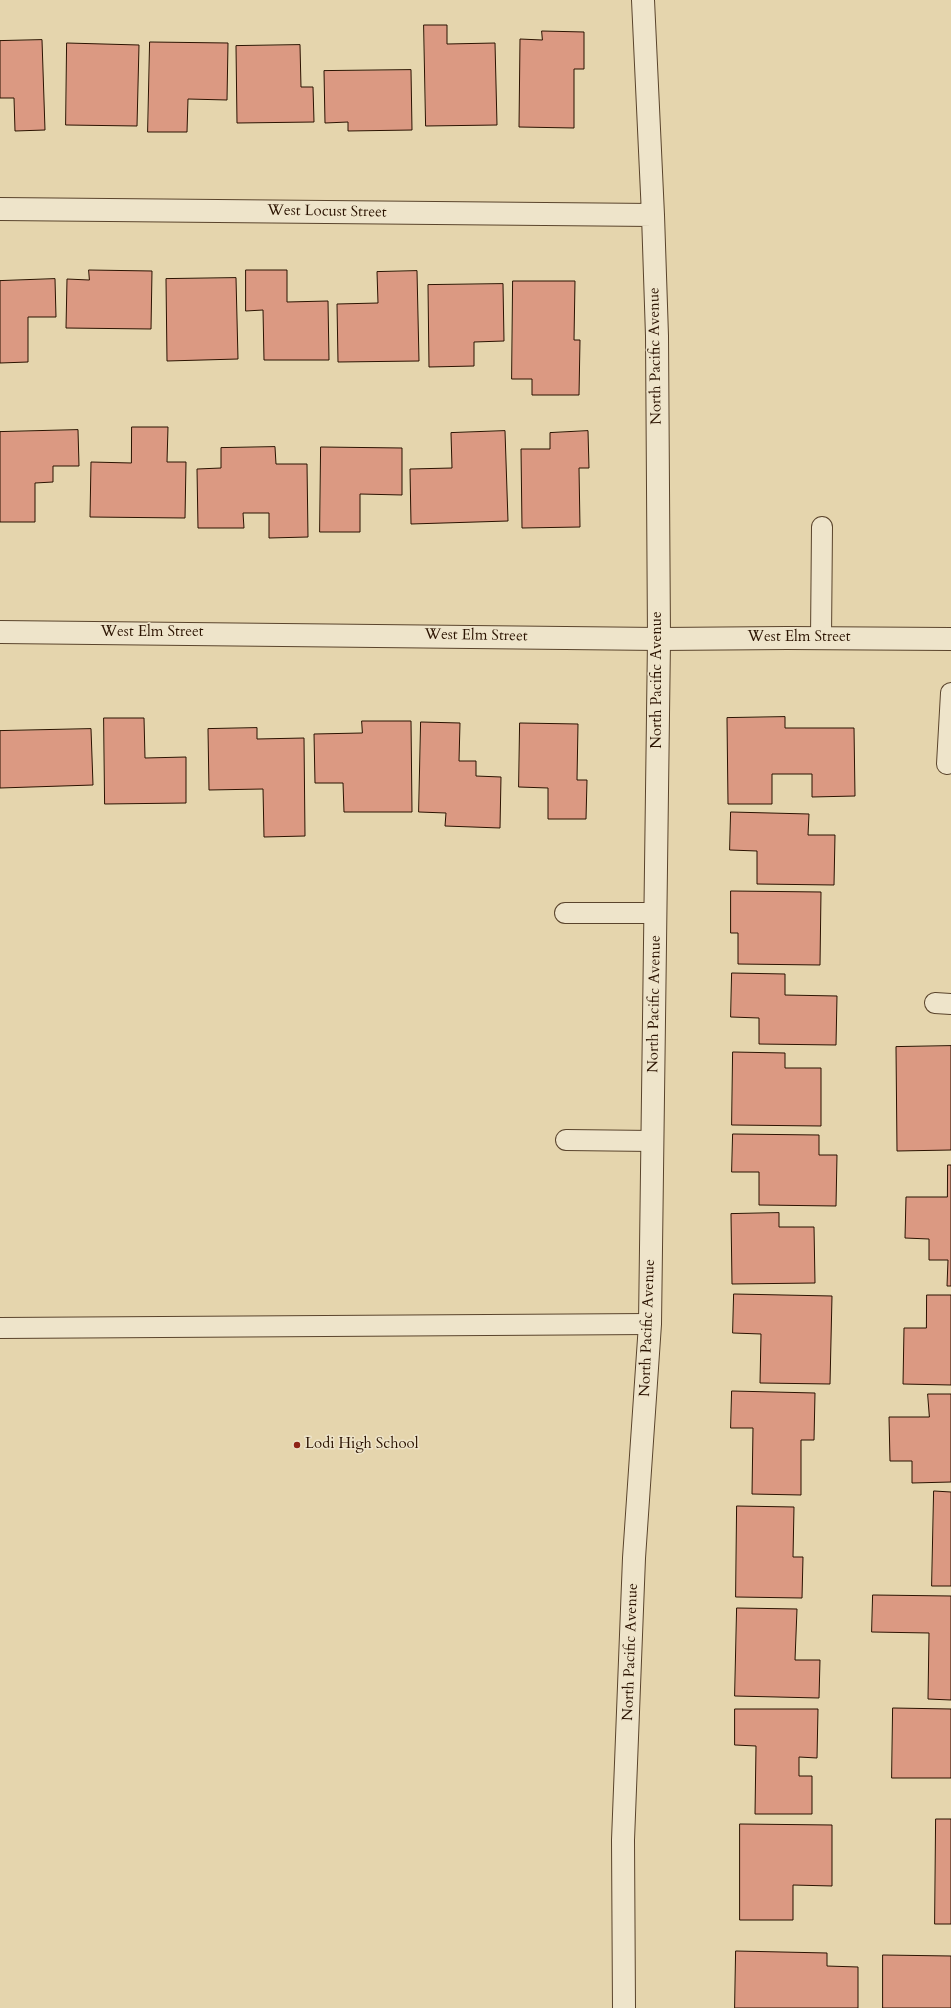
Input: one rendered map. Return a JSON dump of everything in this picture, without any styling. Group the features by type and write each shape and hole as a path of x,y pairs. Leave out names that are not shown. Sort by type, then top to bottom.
{"street":[{"name":"North Pacific Avenue","path":"624,2008 624,1840 634,1558 650,1324 656,913 659,639 657,336 647,2"},
{"name":"West Locust Street","path":"0,209 654,215"},
{"name":"West Elm Street","path":"0,632 659,639 951,639"}],"lane":[{"path":"820,638 822,527"},
{"path":"946,764 951,692"},
{"path":"565,913 656,913"},
{"path":"566,1140 653,1141"},
{"path":"0,1328 650,1324"}],"building":[{"path":"424,25 447,25 447,44 495,43 497,125 426,126"},
{"path":"542,31 584,32 584,69 574,69 574,128 519,127 520,39 542,40"},
{"path":"42,40 45,130 15,131 14,98 0,98 0,41"},
{"path":"150,42 228,43 227,100 188,99 187,132 148,132"},
{"path":"67,43 139,45 137,126 66,125"},
{"path":"300,45 301,87 313,87 314,122 237,123 236,46"},
{"path":"411,70 412,130 348,131 348,122 325,123 324,71"},
{"path":"89,270 152,271 151,329 66,328 67,279 89,280"},
{"path":"246,270 287,270 287,302 328,301 329,360 264,360 263,310 246,311"},
{"path":"417,271 419,361 338,362 337,304 378,303 377,272"},
{"path":"236,278 238,359 167,361 166,279"},
{"path":"55,279 56,317 28,317 28,362 0,363 0,281"},
{"path":"513,281 575,281 574,340 580,340 579,395 532,395 532,379 512,379"},
{"path":"503,284 504,341 474,342 474,366 429,367 428,285"},
{"path":"132,427 168,427 167,462 186,462 185,518 90,517 91,462 131,463"},
{"path":"78,430 79,466 53,466 53,482 35,483 35,522 0,522 0,432"},
{"path":"505,431 508,521 411,524 410,469 452,468 451,433"},
{"path":"588,431 589,468 579,468 580,527 522,528 521,449 550,449 550,433"},
{"path":"275,447 276,464 307,464 308,537 269,538 269,513 243,513 244,528 198,528 197,469 221,468 221,448"},
{"path":"321,447 402,448 402,495 360,494 360,532 320,532"},
{"path":"785,717 785,728 854,728 855,796 812,797 812,774 772,774 772,804 728,804 727,718"},
{"path":"104,718 144,718 145,758 186,757 186,803 105,804"},
{"path":"362,721 411,721 412,812 344,812 343,783 315,783 314,734 362,733"},
{"path":"421,722 460,723 459,761 476,761 476,776 501,777 500,828 445,826 446,813 419,812"},
{"path":"520,723 578,724 577,780 587,780 586,819 548,819 548,788 519,787"},
{"path":"257,728 257,739 304,738 305,836 264,837 263,789 209,790 208,729"},
{"path":"91,729 93,785 0,788 0,731"},
{"path":"731,812 809,814 808,835 835,835 834,885 757,884 757,851 730,850"},
{"path":"731,891 821,892 820,965 738,964 738,933 731,933"},
{"path":"732,973 785,974 785,995 837,996 836,1045 759,1044 759,1018 731,1017"},
{"path":"951,1046 951,1150 897,1151 896,1047"},
{"path":"733,1052 785,1053 785,1068 821,1068 821,1126 732,1125"},
{"path":"733,1134 819,1135 819,1155 837,1155 836,1206 759,1205 759,1172 732,1172"},
{"path":"948,1165 951,1165 951,1286 947,1286 948,1260 929,1260 929,1239 905,1238 906,1197 947,1197"},
{"path":"779,1213 779,1227 814,1227 815,1283 732,1284 731,1214"},
{"path":"734,1294 832,1296 830,1384 760,1383 761,1334 733,1333"},
{"path":"927,1295 951,1295 951,1385 903,1384 904,1328 926,1328"},
{"path":"732,1391 815,1393 814,1440 801,1440 801,1495 752,1494 753,1428 731,1428"},
{"path":"928,1394 951,1394 951,1482 912,1483 912,1461 890,1461 889,1417 929,1417"},
{"path":"934,1491 951,1492 951,1586 932,1586"},
{"path":"737,1506 794,1507 793,1557 803,1557 802,1598 736,1597"},
{"path":"873,1595 951,1596 951,1700 928,1699 929,1633 872,1632"},
{"path":"737,1608 797,1609 795,1660 820,1660 819,1698 735,1696"},
{"path":"893,1708 951,1709 951,1778 892,1778"},
{"path":"735,1709 818,1709 817,1758 799,1757 799,1776 812,1776 812,1814 755,1814 756,1746 735,1745"},
{"path":"936,1819 951,1819 951,1924 935,1924"},
{"path":"740,1824 832,1825 832,1886 793,1885 793,1920 740,1920"},
{"path":"736,1951 827,1953 827,1966 858,1967 858,2008 735,2008"},
{"path":"883,1955 951,1956 951,2008 883,2008"}],"place":[{"name":"Lodi High School","path":"297,1445"}]}
